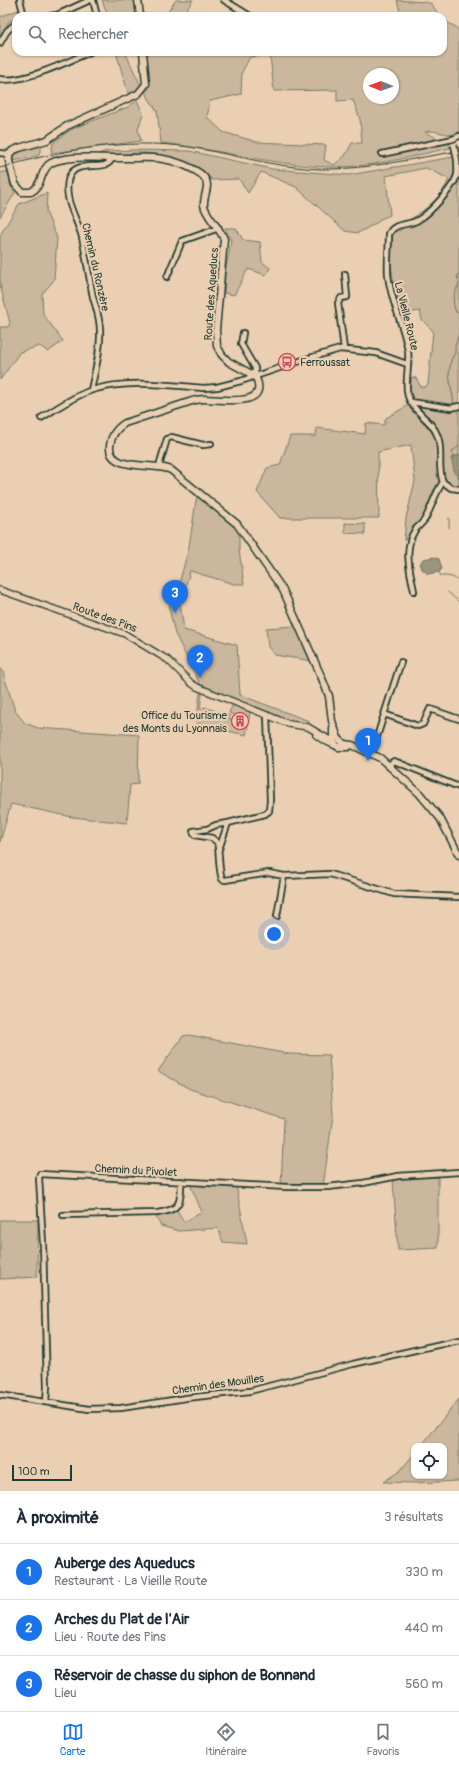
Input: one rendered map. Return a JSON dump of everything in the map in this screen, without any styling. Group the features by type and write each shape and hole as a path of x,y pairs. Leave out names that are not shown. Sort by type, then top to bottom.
{"main road":[{"path":"138,0 140,12"},
{"path":"9,154 17,148 47,140 67,126 138,94 146,84 143,56"},
{"name":"Route des Aqueducs","path":"9,154 9,161 16,186 22,192 27,193 37,188 45,169 54,162 87,157 156,157 178,163 199,172 205,178 207,184 204,203 206,210 219,228 225,245 216,330 218,346 222,355 229,362 255,376"},
{"path":"255,376 258,386 257,392 249,399 242,401 203,399 192,401 125,423 119,427 113,436 110,444 110,452 115,460 124,464 158,466 171,470 237,524 283,590 329,696 334,741 372,751 388,765 427,802 440,818 459,855"}],"street":[{"path":"20,0 23,12"},
{"path":"64,12 92,0 96,12"},
{"path":"224,0 231,2 245,12"},
{"path":"0,43 7,31 12,27"},
{"path":"0,79 13,80 38,73 80,56"},
{"path":"382,154 453,139 459,136"},
{"name":"La Vieille Route","path":"411,402 407,389 408,350 388,274 389,234 391,229 396,226 418,220 435,205 457,177 453,139"},
{"path":"0,153 9,154"},
{"name":"Chemin du Ronzère","path":"91,390 100,341 100,321 81,235 68,197 68,182 70,174 74,170 86,166 106,165 112,158"},
{"path":"167,277 182,241 219,228"},
{"path":"344,349 338,303 341,298 347,296 346,274"},
{"path":"243,333 241,344 255,368 255,376"},
{"path":"41,418 91,390 125,384 204,388 217,387 255,376 306,358 344,349 376,353 407,364"},
{"path":"411,402 451,408 459,406"},
{"path":"411,402 434,428 438,436 440,445 440,475 443,482 451,488 459,489"},
{"path":"158,466 167,439 171,437 203,445 211,444"},
{"path":"414,591 407,556 410,542 415,530 425,519 437,490 443,482"},
{"name":"Route des Pins","path":"0,590 125,634 168,660 197,687 267,715 308,727 334,741"},
{"path":"372,751 401,662"},
{"path":"384,714 418,726 423,724 430,709 459,719"},
{"path":"267,715 269,811 265,814 216,825 207,829 193,831 195,836 212,838 217,842 222,879 225,880 269,873 284,876 330,874 394,894 459,898"},
{"path":"388,765 394,761 459,787"},
{"path":"219,849 228,822"},
{"path":"277,916 284,876"},
{"name":"Chemin du Pivolet","path":"46,1402 47,1387 40,1174 287,1188 328,1187 363,1183 398,1176 459,1172"},
{"path":"63,1215 157,1214 168,1212 179,1205 181,1199 181,1181"},
{"name":"Chemin des Mouilles","path":"0,1395 89,1409 121,1408 186,1398 250,1391 353,1364 459,1340"}],"shaded area":[{"path":"102,0 135,0 136,12 106,12"},
{"path":"176,0 193,0 183,12 169,12"},
{"path":"397,0 432,4 437,12 400,12"},
{"path":"12,12 12,20 9,21 0,38 0,17"},
{"path":"447,22 456,27 459,32 459,133 450,134 434,131 425,132 449,144 450,148 393,160 351,167 314,166 270,161 161,143 157,111 145,92 149,89 147,56 260,56 250,57 242,72 241,94 210,101 207,117 223,132 257,142 326,145 324,160 334,165 345,156 352,143 362,143 360,119 353,100 337,101 337,90 274,91 270,56 447,56"},
{"path":"117,56 127,56 141,86 136,92 129,96"},
{"path":"137,100 143,114 138,129 141,141 51,153 53,143 72,129 128,107"},
{"path":"41,146 38,156 13,161 12,156 19,152"},
{"path":"107,151 189,151 272,169 349,175 459,156 459,486 434,489 424,516 404,541 406,518 415,481 411,445 378,452 379,518 280,518 257,492 267,468 280,465 290,436 316,436 317,428 365,434 366,423 384,425 386,418 407,406 412,377 416,378 421,387 425,387 428,384 433,331 422,320 420,311 406,313 403,301 399,302 394,285 391,252 393,234 405,227 413,225 411,219 428,207 438,197 449,179 426,168 386,176 390,215 380,219 378,222 358,233 345,231 296,187 261,172 248,193 239,179 212,180 198,168 182,160 154,154 141,153 117,155 98,154"},
{"path":"9,171 10,185 15,193 0,217 0,173"},
{"path":"47,193 46,212 57,238 54,280 42,294 43,314 63,341 48,352 40,346 20,352 0,380 0,327 8,327 10,323 0,285 0,235 19,204"},
{"path":"225,228 236,228 243,240 260,242 262,262 270,268 266,275 248,269 234,295 224,293 225,273 231,241"},
{"path":"459,455 459,478 455,474 451,458"},
{"path":"197,494 235,525 239,531 239,550 244,584 234,584 190,571 180,602 184,630 237,645 240,695 309,721 308,727 288,721 202,688 175,634 169,608 179,584 189,547"},
{"path":"345,523 365,524 365,534 345,533"},
{"path":"434,557 439,559 442,569 439,572 428,574 422,569 420,564 423,559"},
{"path":"296,626 312,661 275,655 268,647 266,628"},
{"path":"2,669 15,711 25,723 38,728 139,735 138,784 130,785 127,823 72,817 11,804 0,842 0,670"},
{"path":"200,693 202,694 200,709 204,707 230,716 229,719 243,724 245,719 229,713 233,704 248,710 250,713 246,735 196,724"},
{"path":"189,1035 289,1054 329,1055 333,1115 323,1187 281,1187 284,1119 190,1089 158,1071 183,1036"},
{"path":"438,1177 438,1248 398,1250 393,1180 398,1178"},
{"path":"189,1182 236,1185 247,1244 223,1242 218,1228 179,1231 161,1226 156,1217 177,1210 184,1222 202,1212"},
{"path":"0,1220 38,1220 37,1277 0,1279"},
{"path":"459,1399 459,1481 416,1483 383,1482 400,1471 411,1458 411,1479 447,1479 447,1443 423,1443"}],"waterway":[{"path":"459,274 457,278 459,280"},
{"path":"459,284 453,301 454,308 456,312 459,313"},
{"path":"454,404 449,375 451,360 455,353 455,346 459,334"},
{"path":"453,457 452,452 459,446"},
{"path":"449,518 449,528"},
{"path":"439,572 441,576 449,576 454,578 459,583"},
{"path":"448,592 459,602"}],"railway":[{"path":"0,168 70,151 94,147 142,144 189,147 288,166 321,169 373,166 459,151"}],"place":[{"name":"Ferroussat","path":"287,362"},
{"name":"Réservoir de chasse du siphon de Bonnand","path":"175,613"},
{"name":"Arches du Plat de l'Air","path":"200,678"},
{"name":"Office du Tourisme des Monts du Lyonnais","path":"240,721"},
{"name":"Auberge des Aqueducs","path":"368,761"}]}
